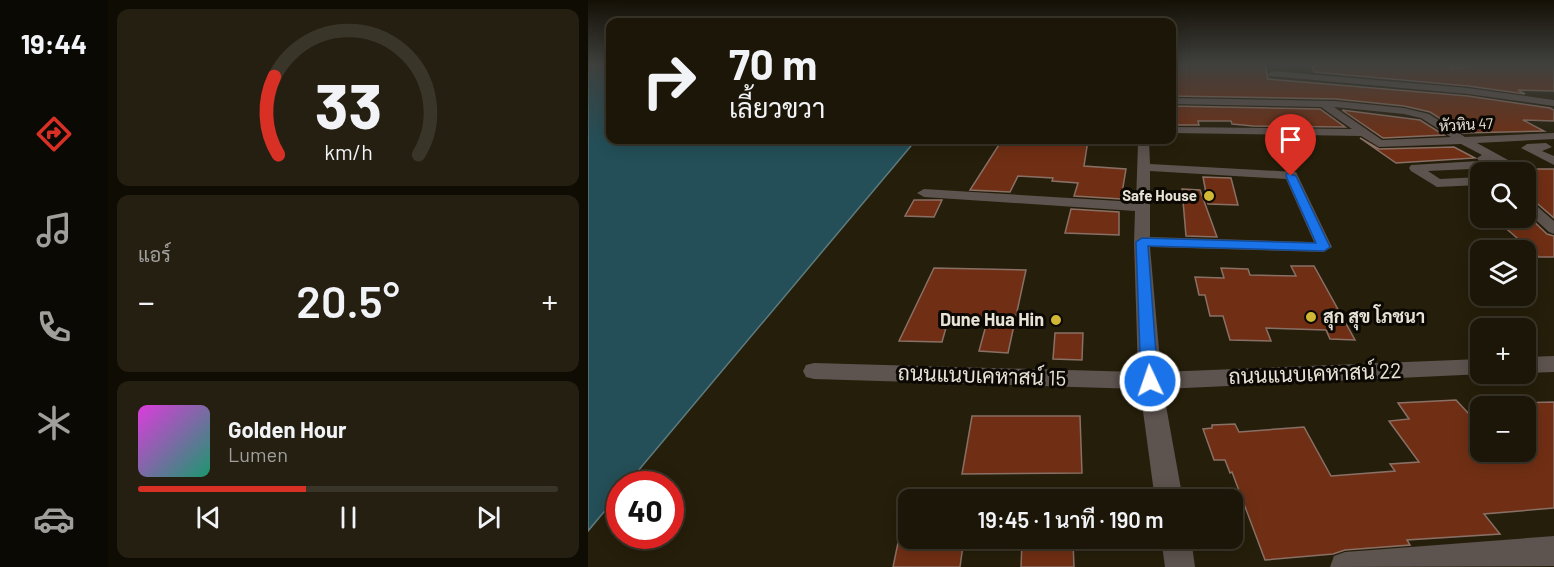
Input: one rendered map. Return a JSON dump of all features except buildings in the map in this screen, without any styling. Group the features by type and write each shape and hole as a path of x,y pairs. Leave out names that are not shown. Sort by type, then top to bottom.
{"street":[{"path":"1460,90 1554,104"},
{"path":"1176,101 1363,105 1425,116 1457,141 1498,162"},
{"path":"1324,105 1364,133"},
{"path":"1176,129 1364,133"},
{"name":"หัวหิน 47","path":"1364,133 1379,144 1554,136"},
{"path":"1532,137 1554,147"},
{"path":"1144,144 1142,242 1150,381 1167,489"},
{"path":"1554,147 1527,148 1554,161"},
{"path":"1470,165 1415,168 1437,183 1470,181"},
{"path":"1142,242 1324,247 1291,176 1143,167"},
{"path":"924,193 1142,207"},
{"path":"1536,213 1554,229"},
{"path":"1536,365 1554,364"},
{"name":"ถนนแนบเคหาสน์ 22","path":"1150,381 1470,367"},
{"name":"ถนนแนบเคหาสน์ 15","path":"814,370 1150,381"},
{"path":"1178,549 1180,567"},
{"path":"1346,567 1554,551"}],"water":[{"path":"588,90 606,90 606,144 913,144 638,471 606,471 606,510 588,531"}],"place":[{"name":"Safe House","path":"1209,196"},
{"name":"สุก สุข โภชนา","path":"1311,317"},
{"name":"Dune Hua Hin","path":"1056,320"}],"route":[{"path":"1150,381 1142,242 1324,247 1291,176"}]}
